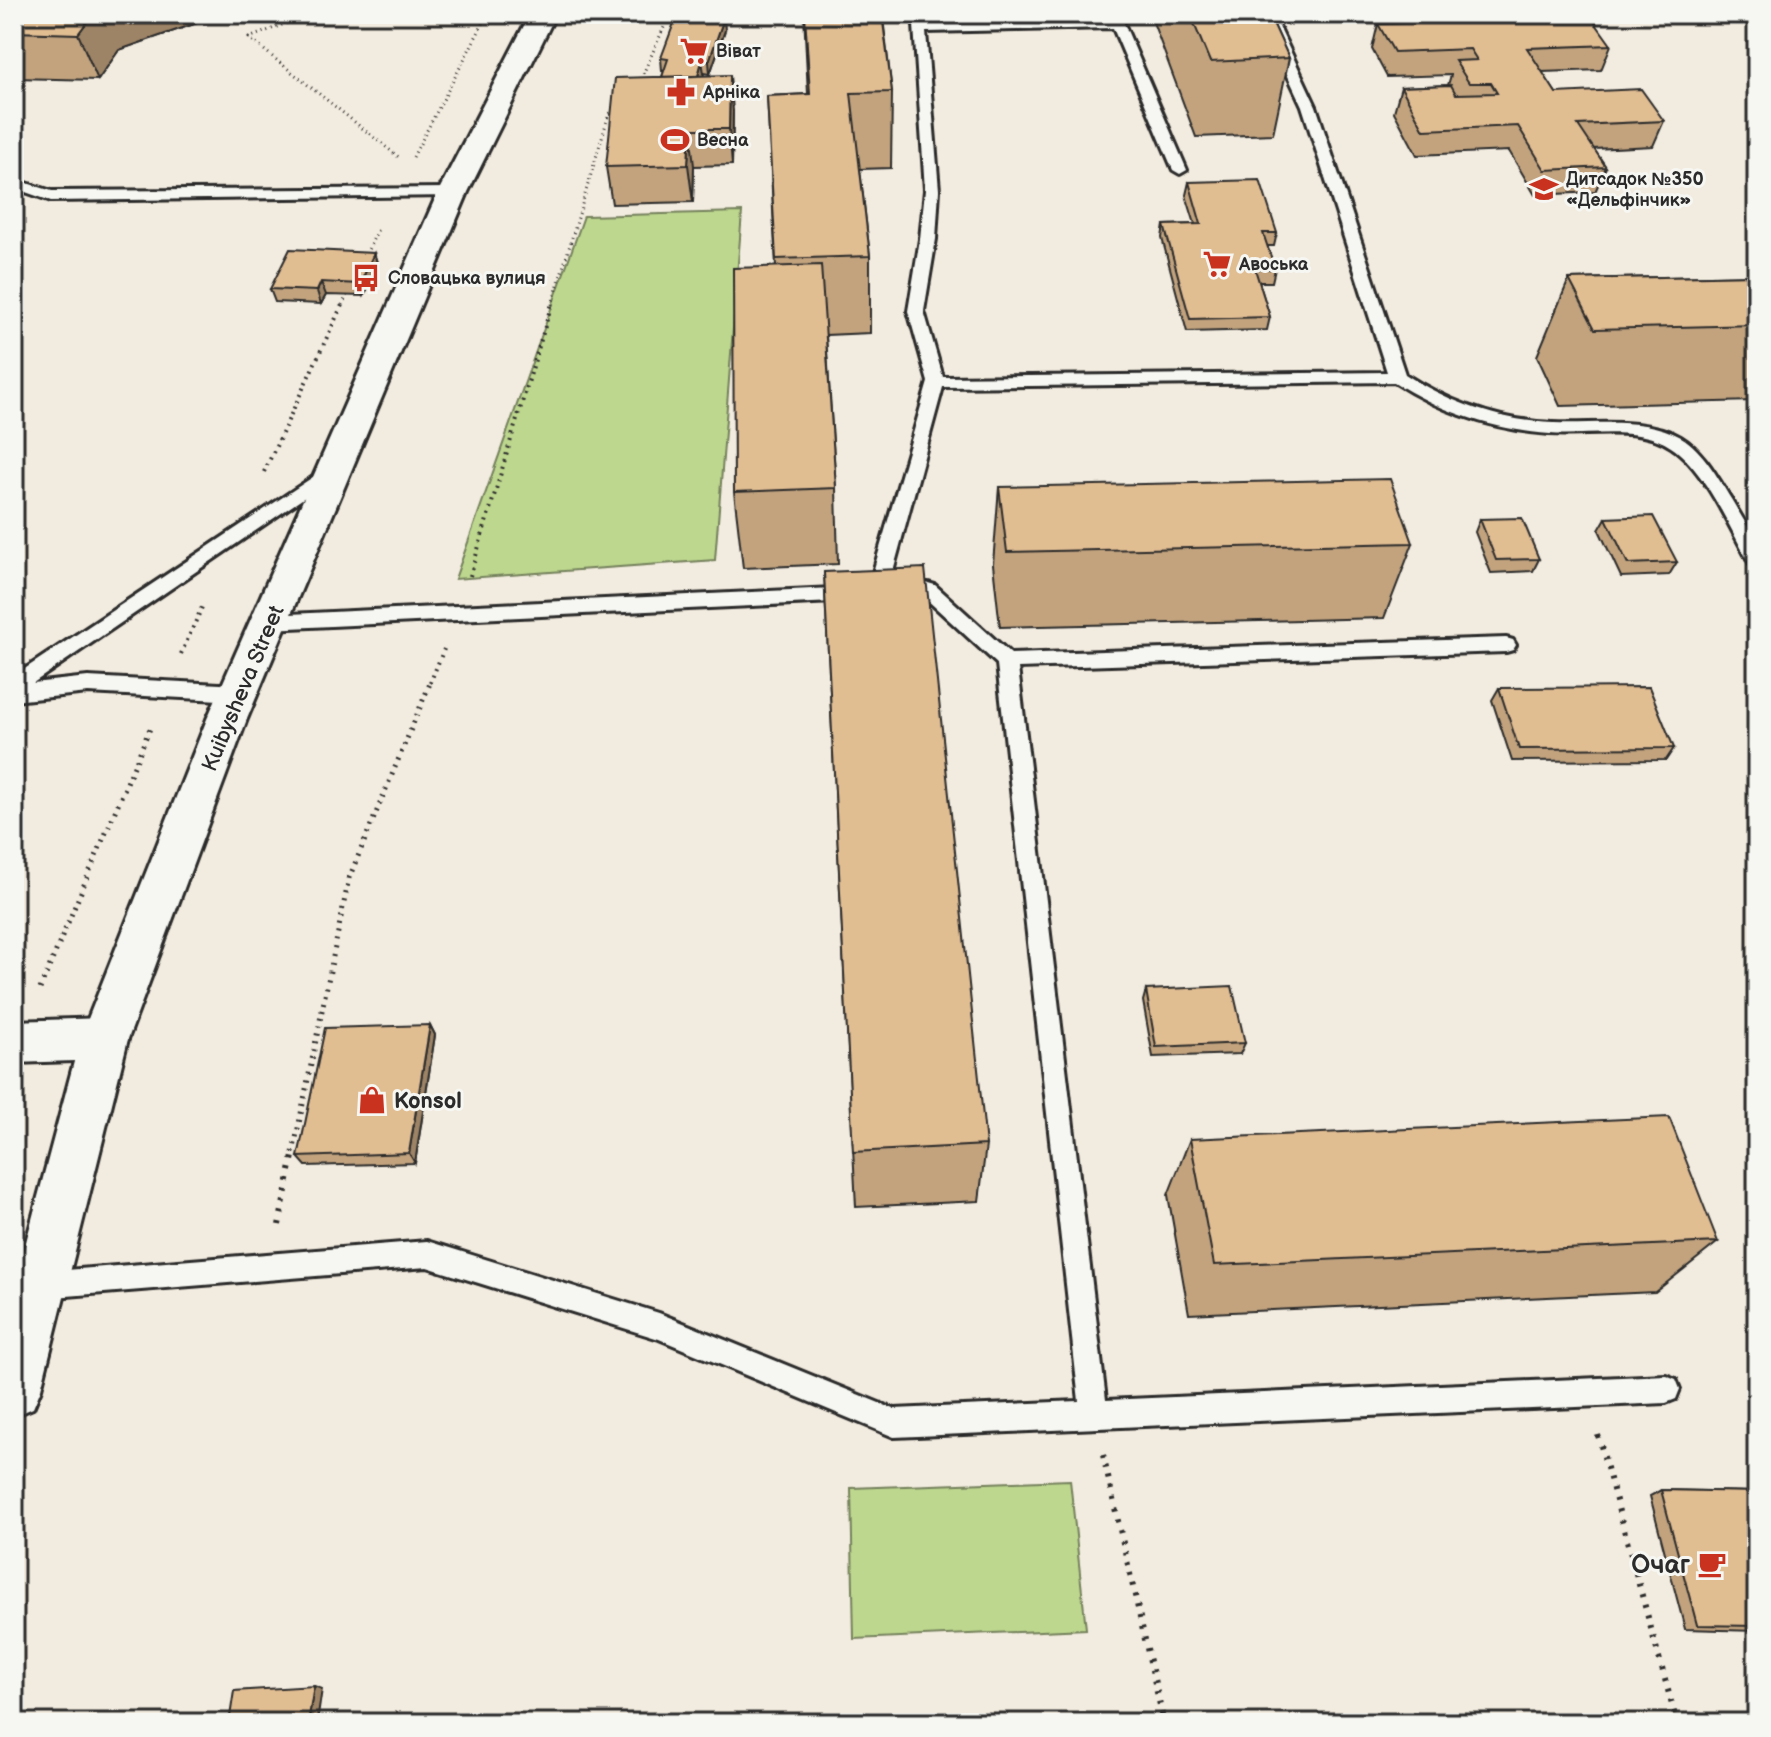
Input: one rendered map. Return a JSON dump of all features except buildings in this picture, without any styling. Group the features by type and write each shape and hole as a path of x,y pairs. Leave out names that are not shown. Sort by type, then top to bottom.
{"main road":[{"name":"Kuibysheva Street","path":"14,1389 104,1039 239,693 453,192 543,14"},
{"path":"14,1042 104,1039"}],"lane":[{"path":"1266,14 1309,106 1397,377"},
{"path":"877,593 936,382 916,311 928,239 932,190 919,28 1118,24 1163,123 1180,170"},
{"path":"14,183 51,196 453,192"},
{"path":"936,382 1397,377 1421,393 1461,411 1502,422 1549,429 1652,432 1678,443 1695,460 1757,559"},
{"path":"14,686 335,469"},
{"path":"269,622 928,590 1007,661 1094,1414"},
{"path":"1007,661 1506,645"},
{"path":"14,693 88,685 239,693"},
{"path":"42,1285 427,1254 659,1326 894,1423 1666,1389"}],"path":[{"path":"310,14 249,38 409,165"},
{"path":"673,14 820,17"},
{"path":"1586,1392 1677,1723"},
{"path":"1094,1414 1164,1723"}],"green space":[{"path":"742,212 715,560 455,579 584,216"},
{"path":"1070,1480 1086,1629 854,1639 851,1488"}],"place":[{"name":"Віват","path":"694,51"},
{"name":"Арніка","path":"681,92"},
{"name":"Весна","path":"675,140"},
{"name":"Дитсадок №350 «Дельфінчик»","path":"1544,189"},
{"name":"Авоська","path":"1217,264"},
{"name":"Словацька вулиця","path":"366,278"},
{"name":"Konsol","path":"372,1100"},
{"name":"Очаг","path":"1712,1564"}]}
